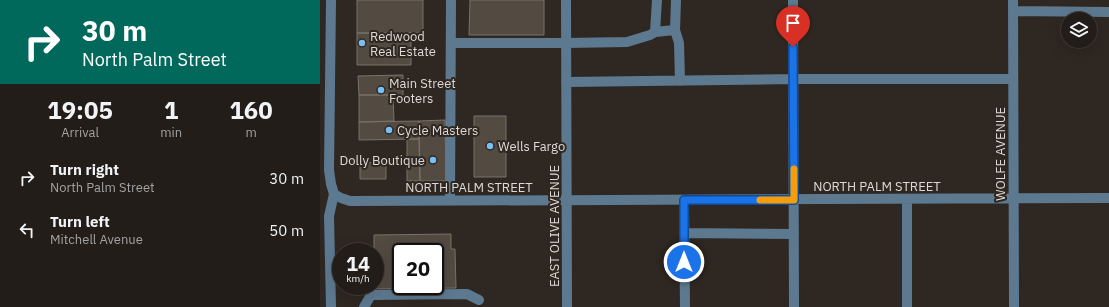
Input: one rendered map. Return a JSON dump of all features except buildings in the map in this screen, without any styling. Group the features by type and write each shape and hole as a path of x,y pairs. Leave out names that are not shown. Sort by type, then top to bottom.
{"street":[{"path":"331,0 325,170 330,179 334,194 325,216 332,307"},
{"path":"450,200 451,0"},
{"name":"EAST OLIVE AVENUE","path":"566,0 567,307"},
{"path":"656,32 657,0"},
{"path":"676,0 675,30 679,43 680,81"},
{"path":"793,0 794,307"},
{"name":"WOLFE AVENUE","path":"1013,0 1014,307"},
{"path":"1013,12 1109,12"},
{"path":"451,43 627,42 656,32 675,30"},
{"path":"566,82 793,79 1013,79"},
{"name":"NORTH PALM STREET","path":"334,194 350,201 1109,198"},
{"path":"906,199 907,307"},
{"path":"684,200 685,307"},
{"path":"684,233 794,234"},
{"path":"364,307 371,295 467,294 479,300"}],"slow traffic":[{"path":"760,200 794,200 794,169"}],"place":[{"name":"Redwood Real Estate","path":"362,43"},
{"name":"Main Street Footers","path":"381,90"},
{"name":"Cycle Masters","path":"389,130"},
{"name":"Wells Fargo","path":"490,146"},
{"name":"Dolly Boutique","path":"433,160"}],"route":[{"path":"684,262 684,200 794,200 793,47"}]}
